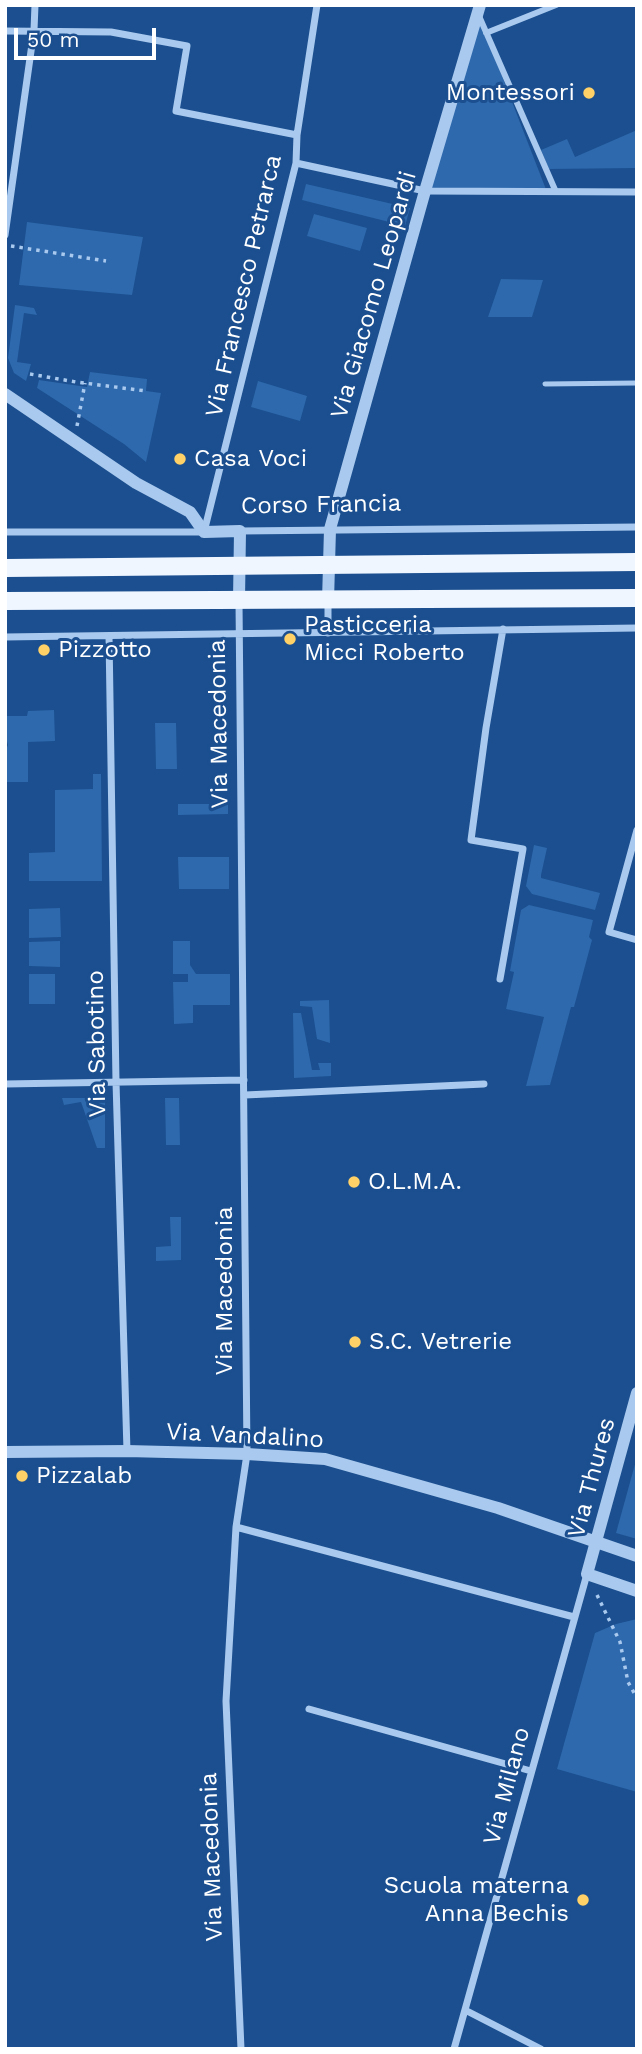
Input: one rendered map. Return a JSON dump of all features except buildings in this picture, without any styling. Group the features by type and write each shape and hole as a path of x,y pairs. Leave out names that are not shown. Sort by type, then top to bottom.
{"main road":[{"path":"5,568 637,562"},
{"path":"5,601 637,598"}],"street":[{"path":"5,235 34,30 35,5"},
{"name":"Via Francesco Petrarca","path":"204,532 296,163 297,135 317,5"},
{"path":"486,33 556,5"},
{"path":"479,10 486,33 556,192"},
{"name":"Via Giacomo Leopardi","path":"328,601 330,530 479,10"},
{"path":"5,31 111,32 187,46 176,111 297,135"},
{"path":"296,163 425,191 637,192"},
{"path":"5,394 136,483 190,512 204,532"},
{"name":"Corso Francia","path":"5,532 637,527"},
{"name":"Via Macedonia","path":"240,531 247,1454 236,1527 226,1701 241,2049"},
{"path":"328,601 328,633"},
{"path":"5,637 637,628"},
{"path":"500,979 523,849 471,840 503,629"},
{"name":"Via Sabotino","path":"109,636 116,1082 127,1451"},
{"path":"637,830 609,932 637,940"},
{"path":"5,1084 244,1080"},
{"path":"245,1096 484,1084"},
{"name":"Via Thures","path":"587,1574 637,1393"},
{"name":"Via Vandalino","path":"5,1452 127,1451 247,1454 325,1460 498,1508 637,1556"},
{"path":"236,1527 573,1617"},
{"path":"587,1574 637,1591"},
{"name":"Via Milano","path":"454,2049 587,1574"},
{"path":"309,1709 531,1771"},
{"path":"465,2010 541,2049"}],"lane":[{"path":"545,384 637,383"}],"path":[{"path":"5,245 106,261"},
{"path":"30,374 146,391"},
{"path":"74,440 85,383"},
{"path":"587,1574 620,1642 628,1682 637,1698"}],"shaded area":[{"path":"478,14 547,192 425,191"},
{"path":"637,130 637,168 549,169 541,150 567,139 575,157"},
{"path":"306,184 410,208 405,226 302,200"},
{"path":"314,214 367,228 360,251 307,236"},
{"path":"27,222 143,237 132,295 19,285"},
{"path":"501,279 543,280 532,317 488,317"},
{"path":"15,305 34,308 37,315 24,313 17,362 31,364 26,381 14,373 8,358"},
{"path":"90,372 147,379 146,391 161,393 146,462 124,444 37,388 39,380 87,387"},
{"path":"258,381 307,396 300,421 251,407"},
{"path":"54,710 55,741 28,742 28,782 5,782 5,752 8,745 5,716 27,716 28,711"},
{"path":"155,723 176,723 177,769 156,769"},
{"path":"93,774 101,774 102,881 29,881 29,853 55,852 55,790 93,789"},
{"path":"178,804 228,804 228,814 178,815"},
{"path":"534,845 547,848 541,878 600,893 595,910 532,894 526,886"},
{"path":"178,857 229,857 229,889 179,889"},
{"path":"529,905 593,920 589,937 592,940 550,1085 526,1086 544,1017 506,1009 514,972 510,971 521,910"},
{"path":"60,908 61,937 29,938 29,909"},
{"path":"60,941 60,967 29,966 29,942"},
{"path":"173,941 190,941 190,965 196,974 230,974 230,1005 193,1005 193,1023 174,1024 173,982 188,982 188,974 173,974"},
{"path":"29,974 55,974 55,1004 29,1004"},
{"path":"329,1000 330,1043 317,1039 312,1007 300,1006 300,1001"},
{"path":"293,1013 301,1013 312,1070 320,1070 318,1063 331,1063 331,1076 294,1078"},
{"path":"62,1098 105,1098 105,1148 97,1148 81,1102 64,1105"},
{"path":"165,1098 179,1098 180,1145 166,1145"},
{"path":"170,1217 181,1217 181,1260 156,1261 156,1247 171,1246"},
{"path":"637,1457 637,1539 616,1533"},
{"path":"637,1619 637,1792 557,1769 595,1633"}],"place":[{"name":"Montessori","path":"589,93"},
{"name":"Casa Voci","path":"180,459"},
{"name":"Pasticceria Micci Roberto","path":"290,639"},
{"name":"Pizzotto","path":"44,650"},
{"name":"O.L.M.A.","path":"354,1182"},
{"name":"S.C. Vetrerie","path":"355,1342"},
{"name":"Pizzalab","path":"22,1476"},
{"name":"Scuola materna Anna Bechis","path":"583,1900"}]}
